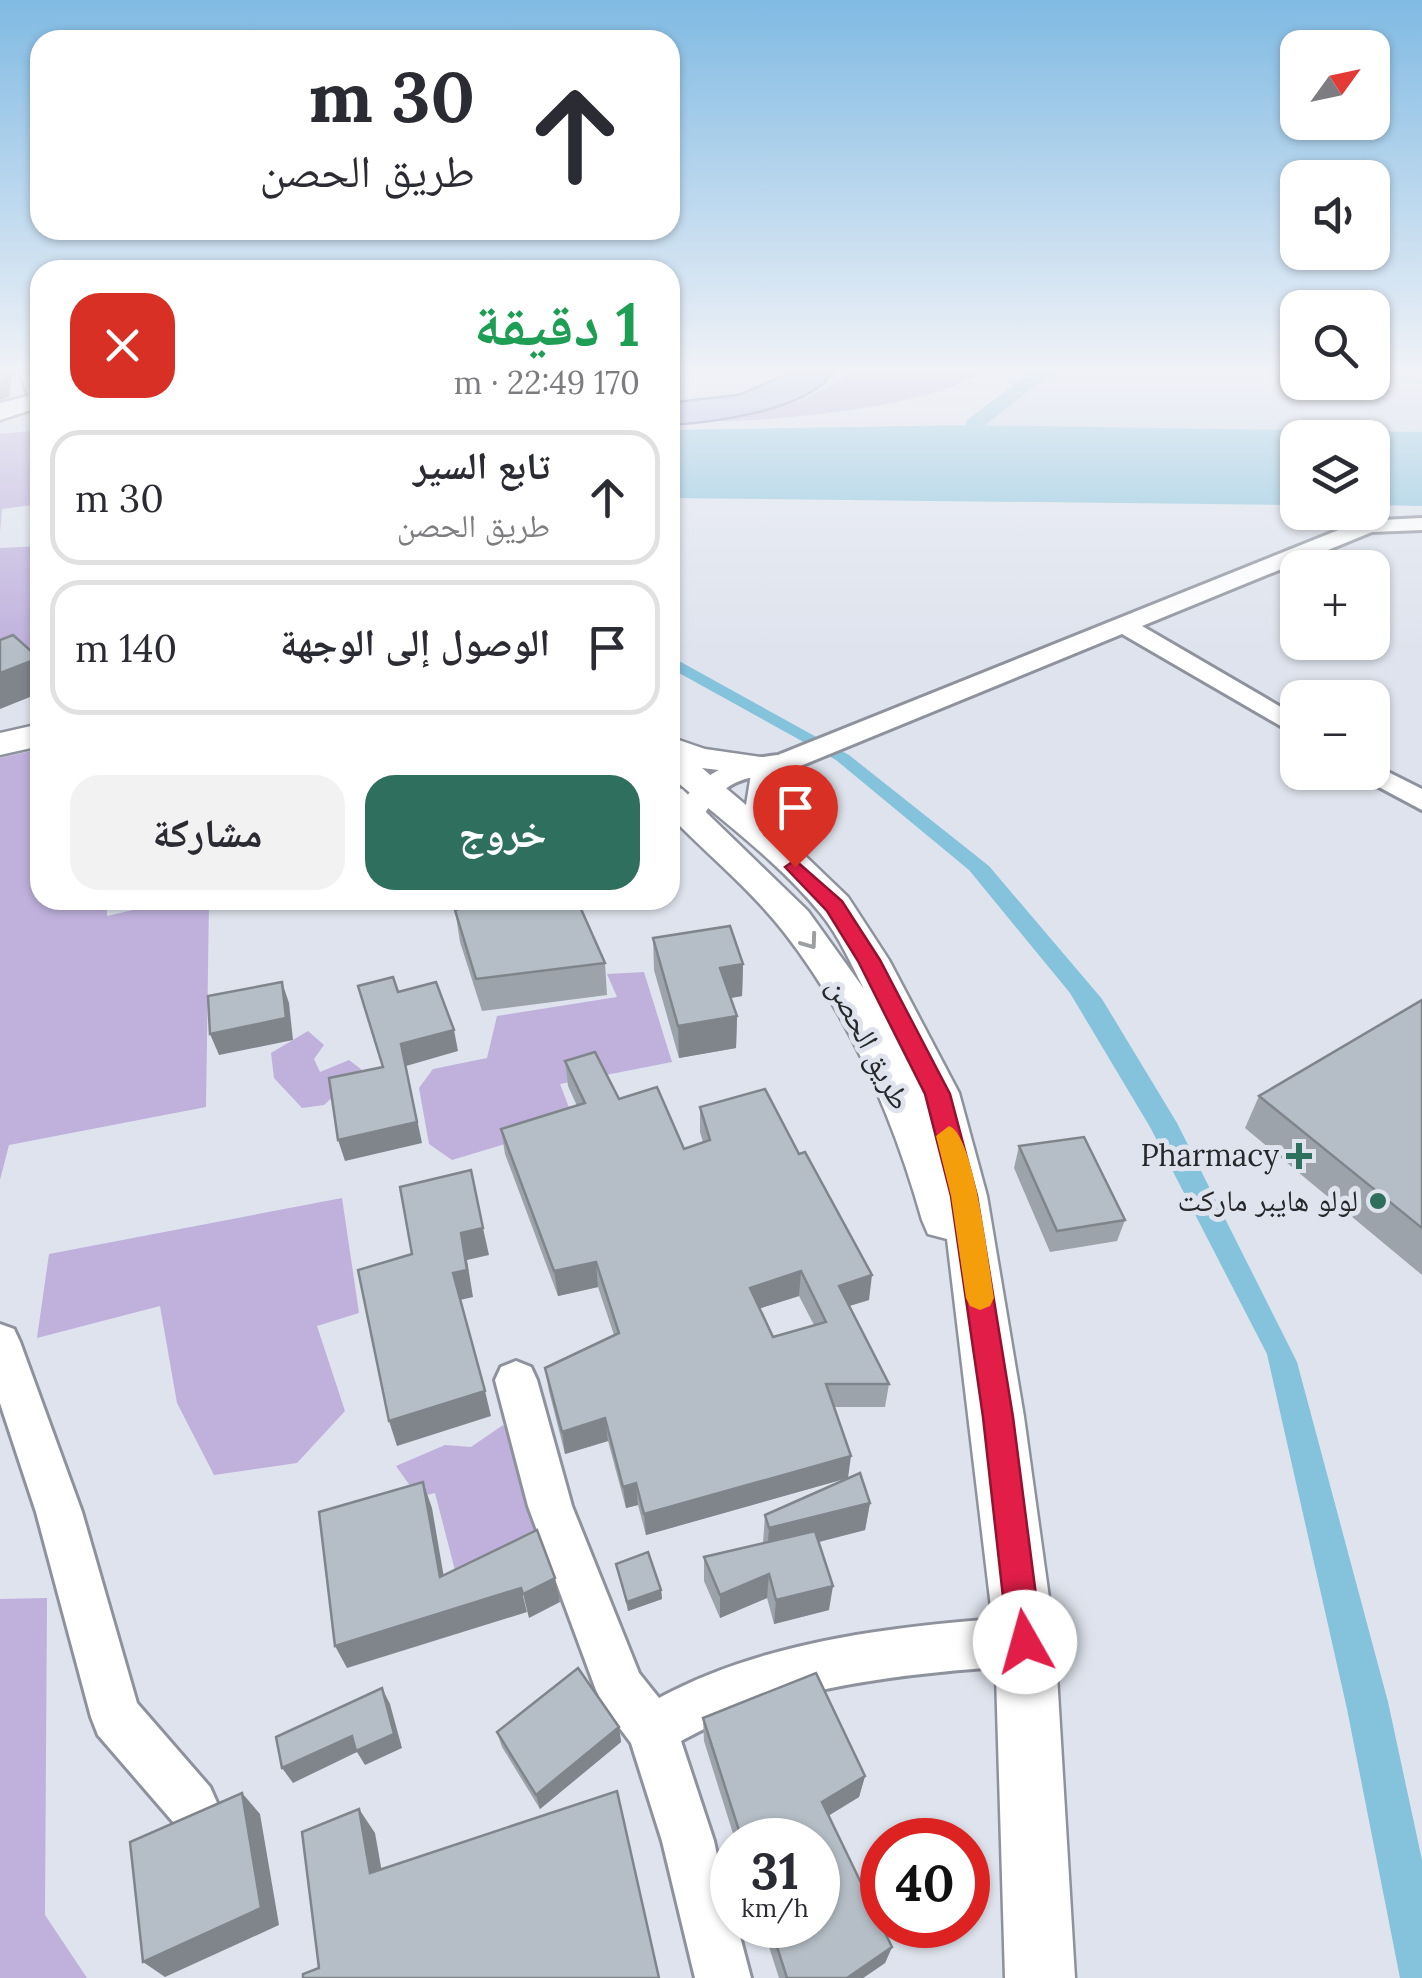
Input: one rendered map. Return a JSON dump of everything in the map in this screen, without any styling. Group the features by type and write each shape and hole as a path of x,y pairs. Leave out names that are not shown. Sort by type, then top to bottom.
{"main road":[{"path":"0,744 30,737"}],"street":[{"path":"692,796 777,766 1369,526 1422,524"},
{"path":"1122,624 1280,717"},
{"path":"680,751 721,763 777,766"},
{"path":"777,766 759,797 764,812 829,884 835,906"},
{"path":"1390,782 1422,801"},
{"name":"طريق الحصن","path":"692,796 835,906 869,960 938,1094 964,1196 998,1417"},
{"name":"طريق الحصن","path":"692,796 832,972 902,1100 941,1203 998,1417"},
{"path":"0,1342 59,1512 116,1717 192,1805"},
{"path":"516,1380 550,1506 622,1690 652,1729 688,1841 723,1978"},
{"path":"998,1417 1025,1642 1040,1978"},
{"path":"652,1729 714,1698 811,1673 948,1645 1025,1642"}],"shaded area":[{"path":"0,464 30,464 30,505 2,509 0,532"},
{"path":"30,546 30,649 0,659 0,548"},
{"path":"30,751 30,910 107,910 107,916 133,910 209,910 206,1107 9,1145 0,1180 0,758"},
{"path":"644,972 672,1062 560,1084 575,1123 452,1160 429,1144 419,1088 433,1069 487,1058 497,1016 617,997 607,974"},
{"path":"308,1031 324,1045 314,1059 320,1072 349,1060 362,1070 324,1105 302,1108 274,1078 271,1053"},
{"path":"342,1198 359,1313 317,1326 345,1411 297,1463 214,1475 177,1403 160,1306 37,1338 49,1254"},
{"path":"503,1425 516,1439 545,1538 459,1586 435,1493 418,1497 396,1466 445,1445 471,1447"},
{"path":"47,1598 45,1915 87,1978 0,1978 0,1599"}],"water":[{"path":"680,464 1280,464 1280,505 680,498"},
{"path":"1390,464 1422,464 1422,506 1390,505"},
{"path":"680,662 849,755 989,866 1102,999 1177,1123 1297,1362 1388,1702 1422,1860 1422,1978 1400,1978 1347,1709 1267,1354 1150,1127 1070,993 969,870 836,760 680,674"}],"building":[{"path":"13,635 30,650 30,661 0,673 0,640"},
{"path":"455,910 581,910 605,963 476,979"},
{"path":"730,926 743,964 720,968 737,1016 678,1026 653,938"},
{"path":"393,977 398,992 436,982 454,1030 401,1044 417,1122 338,1140 329,1078 383,1067 358,986"},
{"path":"282,982 286,1018 210,1034 208,996"},
{"name":"لولو هايبر ماركت","path":"1422,1000 1422,1228 1259,1096"},
{"path":"595,1052 619,1099 657,1087 684,1149 710,1140 700,1107 765,1089 799,1154 805,1152 872,1275 839,1286 889,1384 826,1384 851,1456 644,1514 636,1483 623,1487 605,1418 562,1432 545,1368 619,1333 596,1262 554,1271 501,1129 585,1103 565,1061","holes":["801,1271 826,1322 773,1337 750,1288"]},
{"path":"1084,1137 1125,1220 1057,1231 1019,1146"},
{"path":"471,1170 483,1228 461,1233 467,1270 453,1273 485,1391 389,1421 358,1270 412,1254 400,1187"},
{"path":"860,1473 870,1503 769,1528 765,1515"},
{"path":"423,1482 440,1577 537,1530 555,1578 523,1594 521,1588 335,1646 319,1512"},
{"path":"815,1531 833,1586 776,1600 769,1574 720,1595 704,1557"},
{"path":"648,1552 661,1590 627,1602 616,1564"},
{"path":"578,1668 619,1727 536,1795 497,1732"},
{"path":"816,1673 865,1776 822,1802 830,1818 735,1818 703,1718"},
{"path":"382,1688 394,1734 356,1751 352,1736 282,1768 276,1737"},
{"path":"617,1791 659,1978 303,1978 303,1974 319,1968 302,1832 359,1809 370,1873"},
{"path":"242,1793 261,1908 143,1962 130,1842"},
{"path":"840,1839 860,1881 860,1948 891,1948 847,1978 787,1978 777,1948 840,1948"}],"slow traffic":[{"path":"949,1136 964,1196 980,1298"}],"place":[{"name":"Pharmacy","path":"1299,1156"},
{"name":"لولو هايبر ماركت","path":"1378,1201"}],"route":[{"path":"795,867 835,906 869,960 938,1094 964,1196 998,1417 1025,1642"}]}
